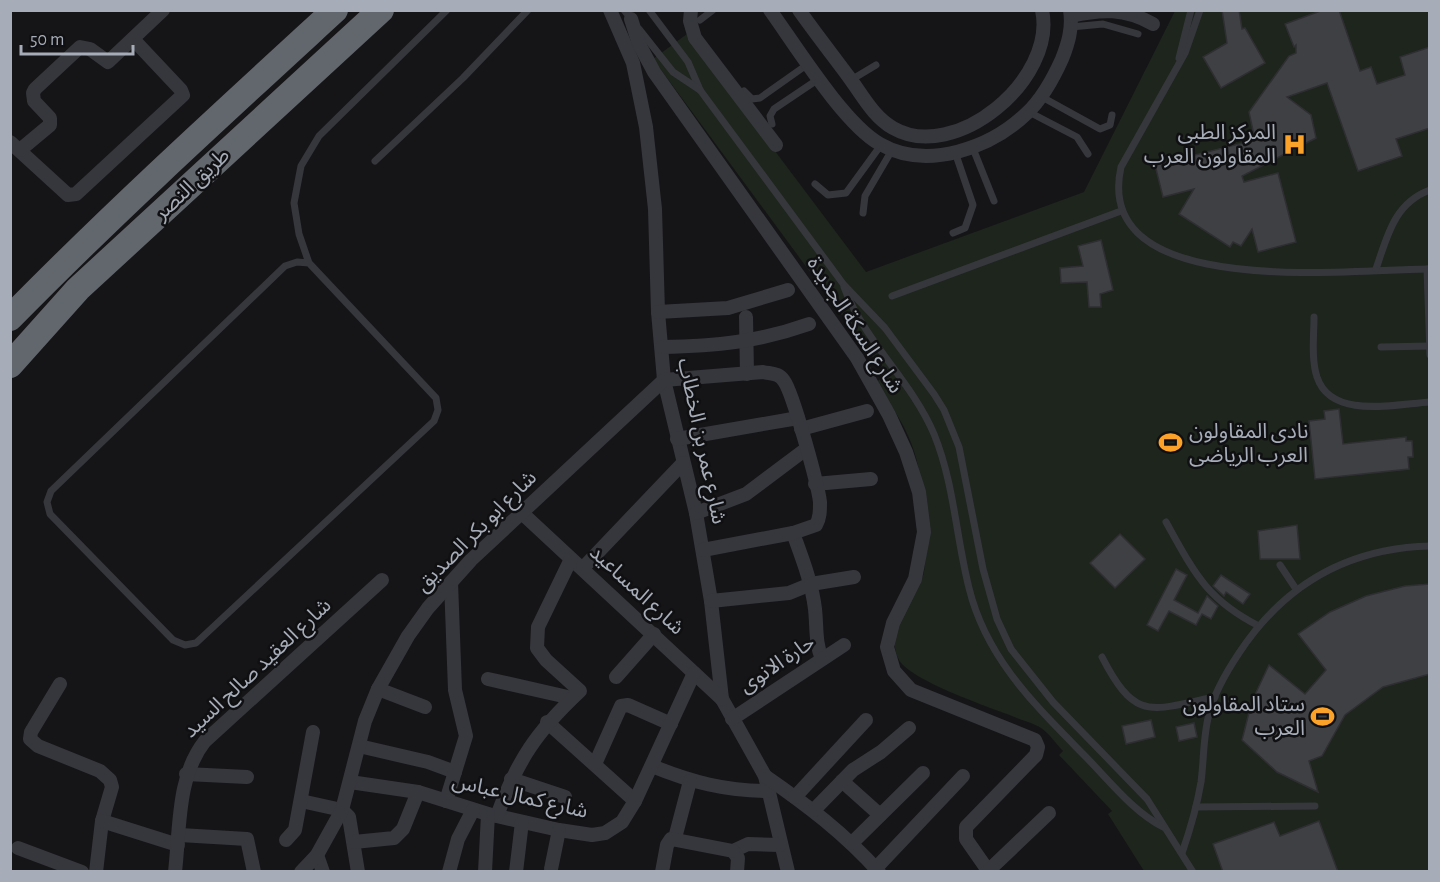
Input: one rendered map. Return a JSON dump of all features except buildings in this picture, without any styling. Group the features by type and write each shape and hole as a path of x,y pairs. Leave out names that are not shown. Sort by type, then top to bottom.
{"highway":[{"name":"طريق النصر","path":"10,318 157,174 335,10"},
{"name":"طريق النصر","path":"10,365 78,290 381,10"}],"street":[{"path":"133,39 182,90 183,95 76,194 68,195 15,146 51,121 34,101 35,89 80,47 90,49 108,62 163,10"},
{"name":"شارع عمر بن الخطاب","path":"610,10 633,63 646,126 656,209 658,312 664,380 703,550 722,699 765,776 788,872"},
{"path":"770,10 858,127 886,148 920,157 955,152 972,146 1012,125 1029,112 1042,97 1055,75 1068,45 1070,18 1117,10 1138,13 1153,24"},
{"path":"799,10 872,109 893,128 923,136 948,132 989,114 1022,84 1035,64 1043,41 1042,10"},
{"name":"شارع السكة الجديدة","path":"628,15 650,65 856,358 889,415 906,452 919,492 924,532 915,579 893,623 887,647 894,671 911,690 1035,740 1038,747 1036,755 966,827 966,839 988,871"},
{"path":"696,15 691,28 695,38 776,145"},
{"path":"1022,84 1042,97"},
{"path":"886,148 893,128"},
{"path":"658,312 728,308 788,290"},
{"path":"746,317 747,374"},
{"path":"662,347 748,342 772,337 809,324"},
{"path":"664,380 747,374 778,375 785,382 820,500 820,518 816,525 793,533 703,550"},
{"name":"شارع ابو بكر الصديق","path":"301,872 317,855 342,810 359,746 378,688 408,636 451,582 664,380"},
{"path":"677,439 799,424 867,411"},
{"path":"696,513 746,494 806,449"},
{"path":"583,568 683,463"},
{"path":"815,484 871,479"},
{"name":"شارع المساعيد","path":"522,513 722,699"},
{"path":"793,533 811,584 815,609 815,639 822,659"},
{"path":"571,559 538,627 536,637 537,648 576,694"},
{"path":"711,602 789,593 811,584 854,577"},
{"name":"شارع العقيد صالح السيد","path":"175,872 186,774 193,756 205,741 382,580"},
{"path":"446,801 466,736 455,690 451,582"},
{"path":"616,677 654,634"},
{"name":"حارة الانوى","path":"732,719 844,645"},
{"name":"شارع كمال عباس","path":"350,782 418,792 473,810 559,830 592,835 606,833 622,822 635,801 694,673"},
{"path":"488,679 576,694"},
{"path":"60,684 31,732 30,739 38,746 106,775 112,787 102,821 96,872"},
{"path":"378,688 425,707"},
{"path":"485,872 492,815 533,740 547,722 576,694"},
{"path":"595,764 621,706 628,705 671,724"},
{"path":"795,797 866,720"},
{"path":"547,722 635,801"},
{"path":"814,810 842,781 909,728"},
{"path":"286,840 295,830 313,732"},
{"path":"359,746 428,762 455,772"},
{"path":"652,766 690,781 725,789 768,791"},
{"path":"852,843 923,773"},
{"path":"186,774 247,777"},
{"path":"765,776 814,810 852,843 878,870 963,776"},
{"path":"511,779 565,796"},
{"path":"675,838 690,781"},
{"path":"842,781 880,815"},
{"path":"354,842 394,838 403,829 418,792"},
{"path":"301,801 342,810 349,817 358,872"},
{"path":"449,872 458,839 473,810"},
{"path":"988,871 1049,813"},
{"path":"102,821 179,840 247,839 254,872"},
{"path":"516,872 522,822"},
{"path":"551,869 559,830"},
{"path":"662,872 668,842 675,838 733,850 748,844 780,845"},
{"path":"18,848 82,872"},
{"path":"733,850 738,858 737,872"},
{"path":"317,855 323,872"}],"lane":[{"path":"309,263 297,262 285,266 51,490 47,502 50,514 173,640 185,645 196,643 434,421 438,410 436,398 309,263 298,234 294,203 301,166 319,136 447,10"},
{"path":"375,161 463,78 528,10"},
{"path":"649,10 688,62 700,90 844,285 885,328 944,410 964,467 983,569 993,604 1004,634 1019,662 1053,702 1153,808 1193,872"},
{"path":"696,15 713,10"},
{"path":"1178,64 1191,10"},
{"path":"1200,10 1189,44 1121,167 1118,182 1122,211 1128,224 1149,244 1218,266 1285,272 1428,269 1430,355"},
{"path":"628,15 673,72 700,90"},
{"path":"1070,18 1138,34"},
{"path":"744,91 752,99 760,98 809,63"},
{"path":"851,81 876,65"},
{"path":"772,124 770,116 774,109 820,78"},
{"path":"1042,97 1101,129 1110,125 1112,115"},
{"path":"1029,112 1077,137 1088,154"},
{"path":"972,146 994,201"},
{"path":"815,184 828,195 846,193 886,148"},
{"path":"863,213 865,196 886,148"},
{"path":"953,233 965,228 973,205 955,152"},
{"path":"1376,269 1396,216 1409,201 1430,190"},
{"path":"892,296 1122,211"},
{"path":"844,285 855,312 907,383 934,435 947,473 972,601 986,637 1006,670 1040,710 1144,815 1164,827"},
{"path":"1314,317 1316,372 1320,383 1331,395 1359,406 1430,402"},
{"path":"1381,347 1429,346"},
{"path":"1166,522 1193,570 1209,591 1229,609 1259,626"},
{"path":"1182,853 1196,807 1206,727 1215,697 1234,660 1259,626 1296,589 1317,575 1364,556 1390,550 1430,546"},
{"path":"1280,565 1296,589"},
{"path":"1102,657 1117,685 1142,706 1160,708 1215,697"},
{"path":"1006,670 1019,662"},
{"path":"1119,790 1130,781"},
{"path":"1196,807 1315,806"}],"shaded area":[{"name":"نادى المقاولون العرب الرياضى","path":"1175,11 1429,11 1429,871 1144,871 1108,814 1112,811 1059,755 1063,751 1044,730 933,684 906,668 899,660 895,649 895,638 924,572 926,551 923,496 917,461 906,431 875,383 886,375 653,59 687,34 866,272 1084,192"}],"place":[{"name":"المركز الطبى المقاولون العرب","path":"1294,144"},
{"name":"نادى المقاولون العرب الرياضى","path":"1171,443"},
{"name":"ستاد المقاولون العرب","path":"1323,716"}]}
